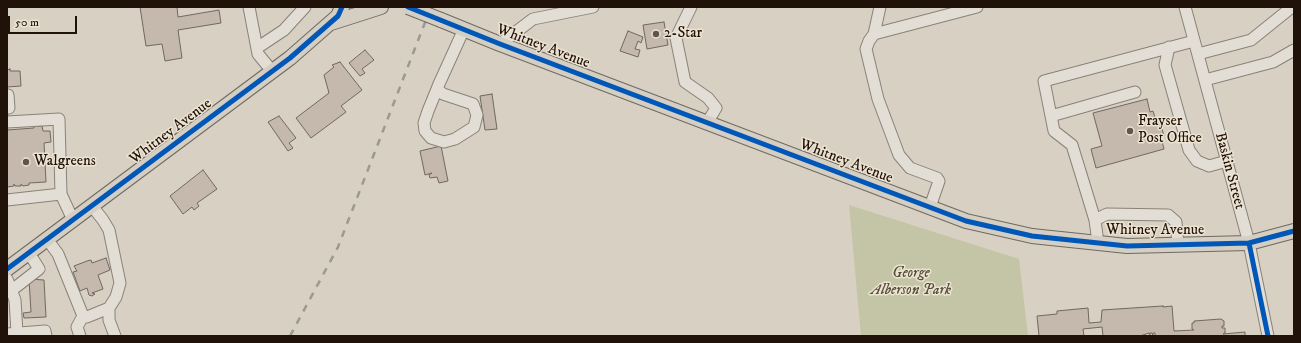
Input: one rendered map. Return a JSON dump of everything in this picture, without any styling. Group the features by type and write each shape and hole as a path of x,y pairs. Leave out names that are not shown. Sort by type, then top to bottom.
{"main road":[{"name":"Whitney Avenue","path":"7,269 272,71 338,16 342,7"},
{"path":"329,24 380,7"},
{"name":"Whitney Avenue","path":"408,7 500,44 966,221 1032,236 1127,246 1249,243 1294,231"}],"street":[{"path":"249,7 258,54 272,71"},
{"path":"257,48 284,30 305,7"},
{"path":"500,44 533,19 593,7"},
{"path":"691,7 676,38 685,82 708,98 716,108 707,123"},
{"path":"880,7 874,34 869,40 866,49 878,99 899,155 910,168 937,178 939,181 930,207"},
{"path":"874,34 977,7"},
{"name":"Baskin Street","path":"1185,7 1249,243 1268,336"},
{"path":"1198,54 1251,40 1292,7"},
{"path":"437,89 443,94 473,104 478,115 474,127 455,139 444,142 431,138 425,132 424,123 437,89 464,29"},
{"path":"1098,243 1095,220 1072,145 1054,131 1044,81 1194,41"},
{"path":"1168,47 1165,65 1189,150 1197,161 1209,166 1227,161"},
{"path":"1205,80 1273,62 1294,50"},
{"path":"1051,116 1135,92"},
{"path":"7,108 9,108 8,94"},
{"path":"7,122 59,119 61,194 73,220"},
{"path":"7,200 61,194"},
{"path":"92,206 109,230 120,283 116,297 109,308 109,320 115,336"},
{"path":"1095,220 1107,214 1168,215 1176,222 1178,245"},
{"path":"47,239 58,254 83,316"},
{"path":"12,290 39,269 29,253"},
{"path":"7,279 12,290 12,334 45,331 46,336"},
{"path":"83,316 87,317 109,308"},
{"path":"80,336 77,327 83,316"}],"green space":[{"name":"George Alberson Park","path":"849,205 1019,259 1028,336 861,336"}],"building":[{"path":"140,7 177,7 178,17 219,10 221,23 178,30 182,58 165,61 162,44 146,46"},
{"path":"664,22 668,45 647,49 643,25"},
{"path":"628,31 643,37 641,43 638,41 635,49 640,50 638,57 620,51"},
{"path":"365,50 374,60 362,69 365,73 360,76 349,63"},
{"path":"340,62 362,90 341,106 346,112 311,138 296,118 329,93 324,75 334,67 332,65"},
{"path":"10,69 10,71 20,71 21,86 7,87 7,70"},
{"path":"492,94 497,129 485,130 480,96"},
{"name":"Frayser Post Office","path":"1147,99 1150,112 1153,111 1157,123 1160,122 1164,136 1161,137 1164,149 1096,168 1091,149 1102,146 1093,113"},
{"path":"279,116 296,138 289,143 293,148 288,151 268,122"},
{"name":"Walgreens","path":"34,126 42,126 43,131 50,131 51,142 44,143 46,182 29,183 29,185 23,186 21,184 21,186 15,186 14,184 14,186 7,187 7,130 34,128"},
{"path":"441,146 448,181 439,183 437,177 430,178 429,175 432,173 425,175 420,151"},
{"path":"203,170 217,189 197,203 199,206 194,210 192,207 183,214 170,196"},
{"path":"106,258 110,270 98,275 103,289 92,293 95,294 92,296 89,295 87,288 80,291 73,272 77,271 74,266 91,260 92,263"},
{"path":"29,279 44,280 46,317 24,318 23,313 31,312"},
{"path":"1172,306 1174,331 1194,330 1192,329 1192,323 1194,323 1194,321 1221,319 1224,321 1224,326 1222,326 1222,328 1225,328 1225,333 1223,334 1245,332 1245,336 1155,336 1155,333 1153,333 1153,336 1152,333 1150,333 1150,336 1149,333 1140,336 1103,336 1102,327 1083,329 1084,336 1039,336 1037,316 1057,314 1057,311 1088,308 1089,323 1101,322 1102,310"}],"railway":[{"path":"290,336 338,247 431,7"}],"cycle path":[{"path":"7,269 290,58 338,16 342,7"},
{"path":"408,7 500,44 966,221 1032,236 1127,246 1249,243 1294,231"},
{"path":"1249,243 1268,336"}],"place":[{"name":"2-Star","path":"656,34"},
{"name":"Frayser Post Office","path":"1130,131"},
{"name":"Walgreens","path":"26,162"}]}
